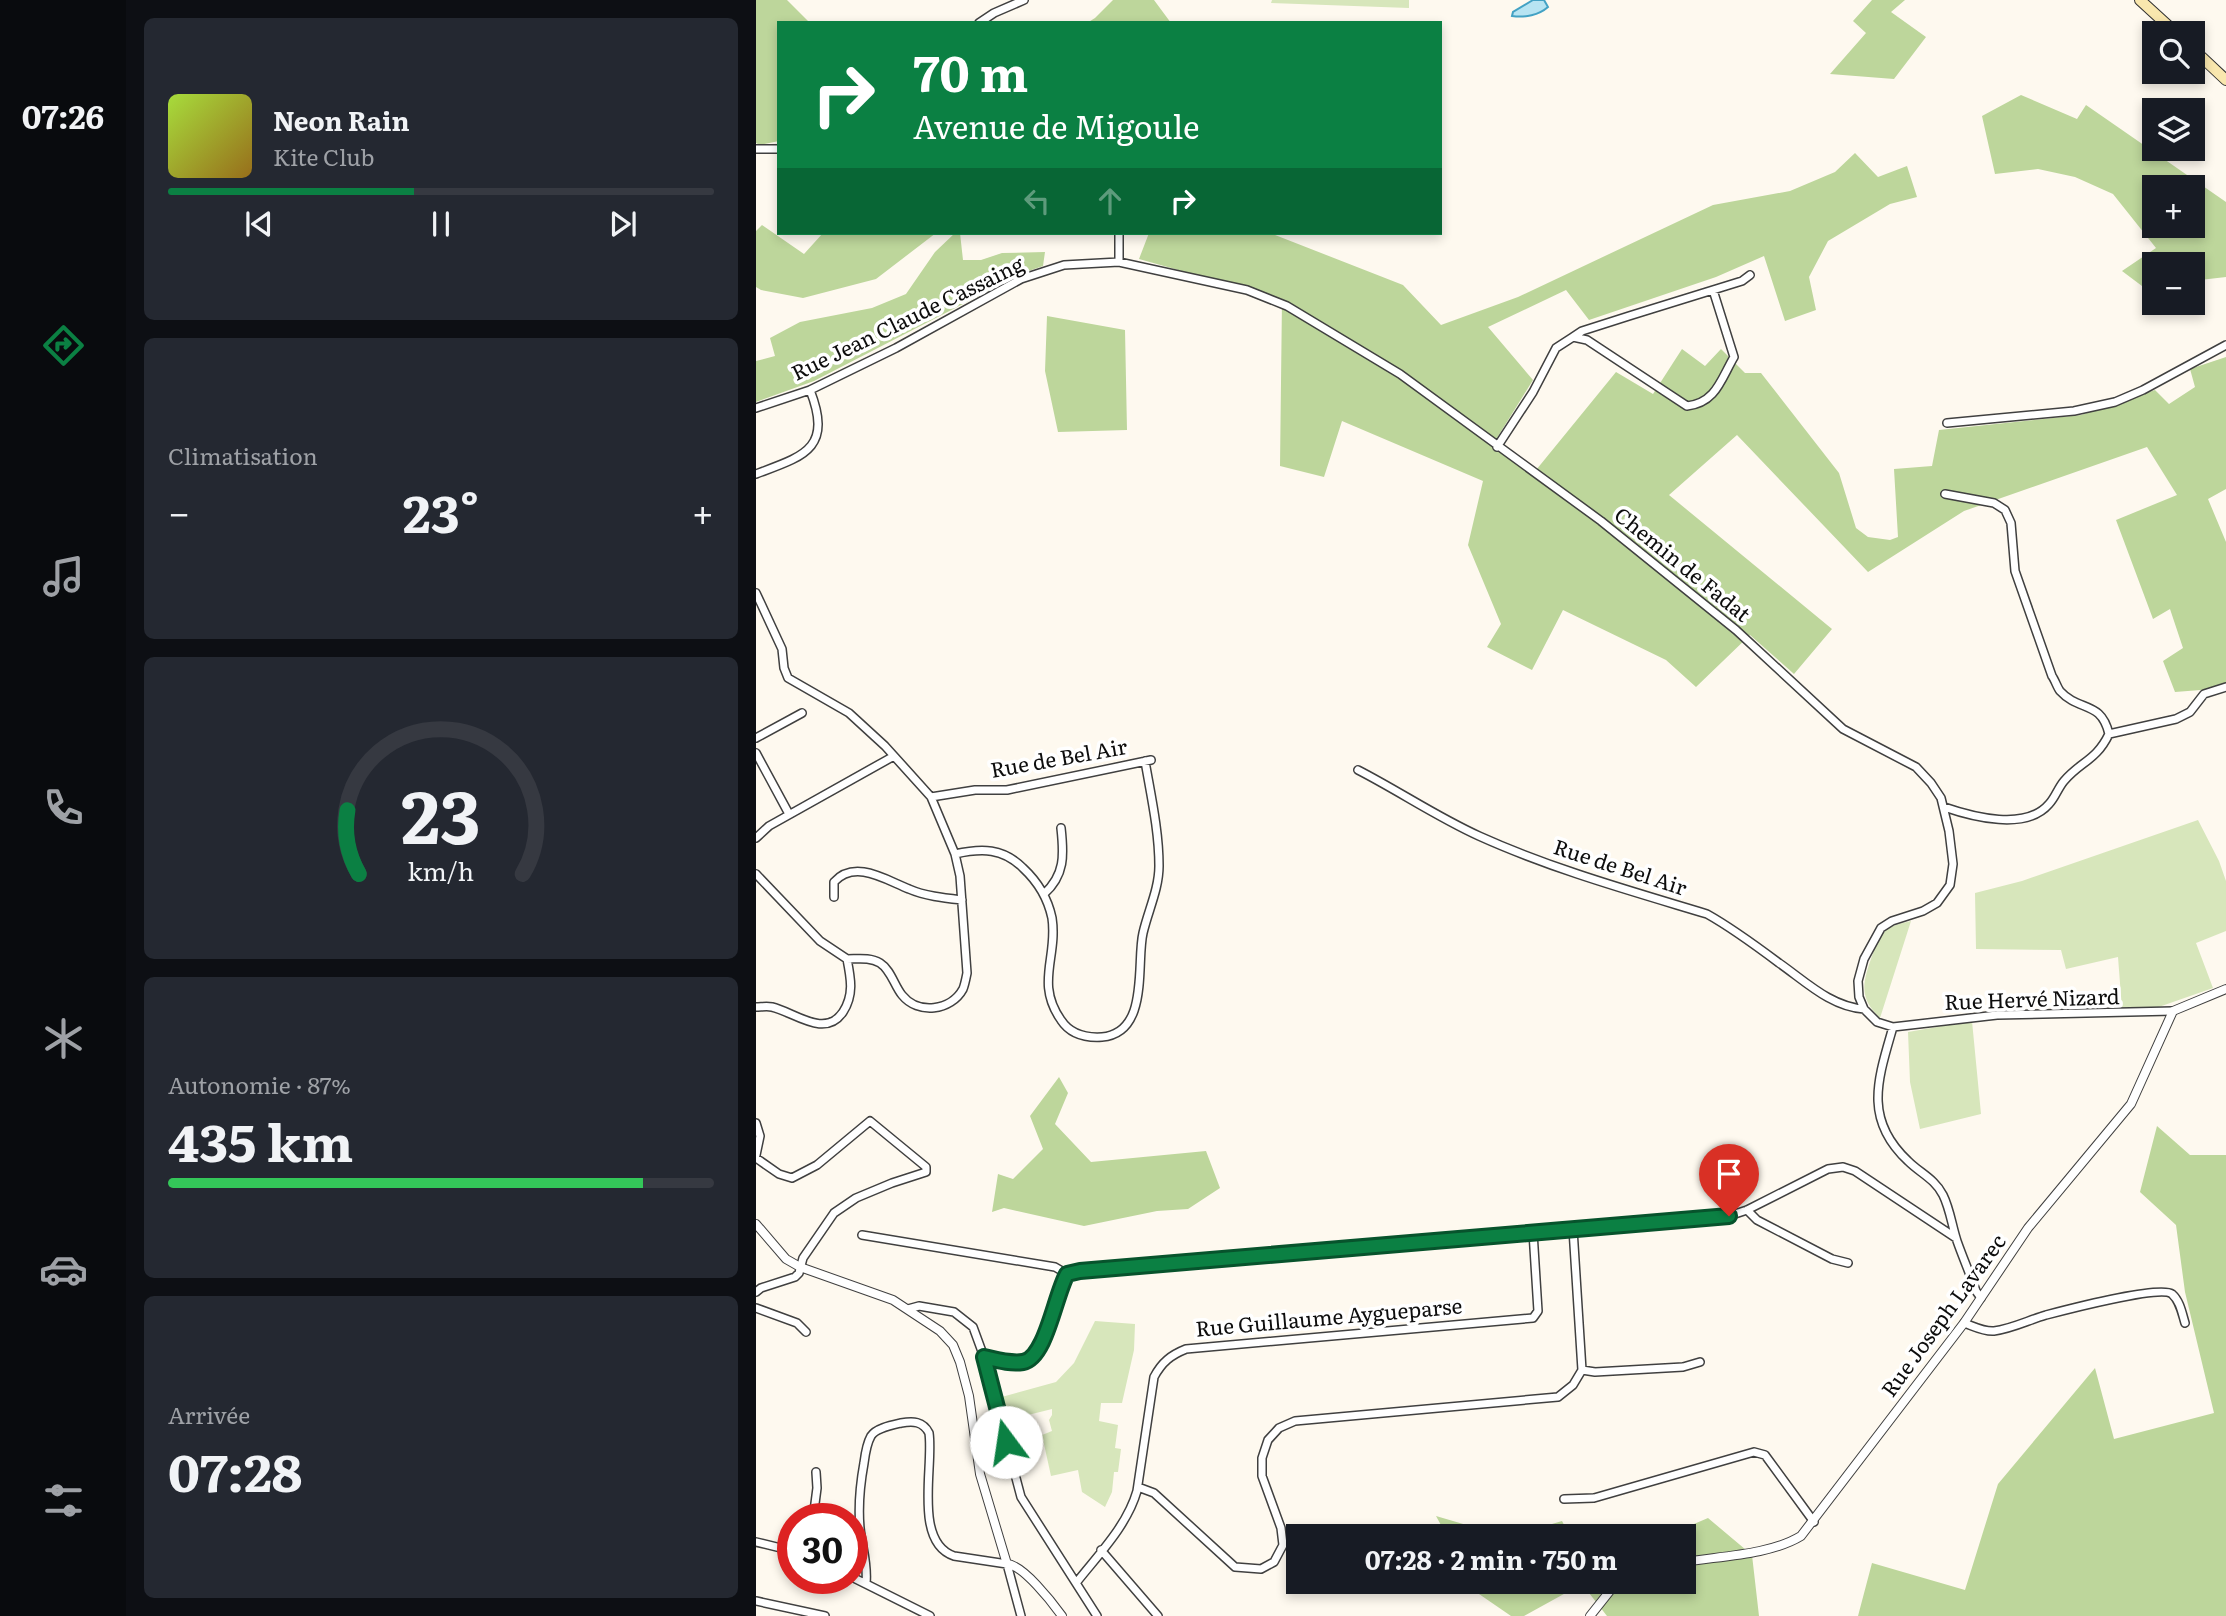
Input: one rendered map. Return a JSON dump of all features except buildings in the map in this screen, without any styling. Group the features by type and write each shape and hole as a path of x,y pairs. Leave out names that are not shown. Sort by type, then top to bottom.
{"main road":[{"path":"2140,0 2163,21"},
{"path":"2205,60 2226,80"}],"street":[{"path":"982,21 1024,0"},
{"path":"756,149 777,149"},
{"path":"1119,235 1119,262"},
{"name":"Rue Jean Claude Cassaing","path":"756,408 810,390 896,348 1021,279 1064,265 1119,262"},
{"name":"Chemin de Fadat","path":"1119,262 1247,290 1287,306 1400,374 1601,521 1736,630 1843,729 1916,767 1931,783 1944,807 1952,846 1950,885 1937,903 1881,928 1864,959 1858,981 1859,997 1864,1009"},
{"path":"1497,447 1533,392 1556,348 1605,323 1742,281 1750,275"},
{"path":"1573,337 1587,340 1687,406 1700,405 1710,398 1734,356 1713,290"},
{"path":"1947,423 2074,411 2115,402 2143,390 2226,345"},
{"path":"756,474 800,456 811,447 819,426 810,390"},
{"path":"1944,807 1991,819 2034,816 2048,806 2065,780 2101,751 2109,734 2106,721 2098,711 2061,692 2052,676 2015,571 2011,523 2005,510 1994,503 1945,494"},
{"path":"756,593 782,649 784,668 789,678 849,713 894,756 931,797 955,855 962,900 967,973 963,988 955,999 944,1006 929,1009 915,1005 902,996 881,964 866,958 848,959 820,941 756,874"},
{"path":"2109,734 2176,719 2190,712 2204,694 2226,687"},
{"path":"756,737 802,713"},
{"path":"756,754 789,814"},
{"path":"756,838 789,814 894,756"},
{"name":"Rue de Bel Air","path":"931,797 975,790 1007,790 1148,760 1159,868 1152,908 1142,936 1139,995 1131,1017 1123,1028 1107,1037 1079,1035 1064,1026 1052,1008 1047,983 1053,939 1052,917 1044,894"},
{"name":"Rue de Bel Air","path":"1358,770 1432,813 1482,837 1539,860 1707,914 1731,927 1829,998 1853,1008 1864,1009"},
{"path":"955,855 984,849 1002,853 1030,874 1044,894 1059,877 1063,863 1061,828"},
{"path":"834,897 834,882 840,875 860,872 878,874 910,890 962,900"},
{"path":"756,1007 773,1007 809,1023 825,1023 838,1019 850,1001 848,959"},
{"path":"2173,1011 2226,989"},
{"path":"1864,1009 1877,1022 1893,1027 1879,1070 1880,1116 1887,1138 1908,1162 1932,1180 1942,1194 1956,1238 1981,1298"},
{"name":"Rue Hervé Nizard","path":"1893,1027 1997,1015 2173,1011"},
{"name":"Rue Joseph Lavarec","path":"1696,1560 1789,1544 1814,1522 1964,1323 2036,1217 2131,1104 2173,1011"},
{"path":"756,1123 760,1136 756,1157 779,1174 792,1178 817,1165 870,1121 926,1167 926,1172 921,1175 892,1182 856,1198 834,1213 803,1258 795,1277 758,1289"},
{"path":"862,1235 1055,1267 1067,1274 1729,1216 1747,1210 1828,1169 1843,1167 1854,1171 1956,1238"},
{"path":"1936,1224 1946,1205"},
{"path":"1747,1210 1757,1220 1832,1259 1848,1263"},
{"path":"756,1224 786,1259 800,1267 877,1293 908,1308 947,1338 960,1362 973,1418 980,1474 1021,1616"},
{"path":"1138,1487 1154,1493 1236,1567 1261,1569 1274,1562 1283,1545 1282,1528 1262,1476 1262,1458 1268,1440 1279,1428 1295,1421 1558,1397 1573,1385 1582,1370 1573,1229"},
{"name":"Rue Guillaume Aygueparse","path":"1076,1583 1133,1506 1154,1377 1161,1364 1173,1354 1186,1349 1533,1318 1538,1311 1533,1233"},
{"path":"984,1357 1013,1362 1034,1357 1042,1345 1059,1288 1067,1274"},
{"path":"1964,1323 1995,1331 2047,1315 2164,1291 2172,1294 2180,1305 2185,1323"},
{"path":"908,1308 919,1306 954,1312 973,1327 984,1357 1021,1497 1097,1616"},
{"path":"756,1308 797,1323 806,1332"},
{"path":"1582,1370 1595,1372 1683,1367 1700,1362"},
{"path":"859,1503 859,1492 871,1436 876,1431 894,1424 921,1423 929,1433 928,1511 936,1542 954,1556 1013,1564 1026,1574 1062,1616"},
{"path":"1564,1499 1594,1498 1754,1452 1765,1455 1814,1522"},
{"path":"815,1503 816,1472"},
{"path":"756,1542 777,1547"},
{"path":"1101,1550 1158,1616"},
{"path":"868,1584 930,1616"},
{"path":"1590,1616 1608,1594"},
{"path":"756,1601 825,1616"}],"green space":[{"path":"756,0 787,0 808,21 777,21 777,141 760,145 756,143"},
{"path":"1113,0 1154,0 1170,21 1090,21"},
{"path":"1272,0 1409,0 1409,8 1271,3"},
{"path":"1872,0 1905,0 1891,12 1926,37 1894,79 1830,74 1866,33 1853,21"},
{"path":"2021,95 2077,119 2086,105 2142,144 2142,161 2167,161 2187,175 2142,175 2142,230 2113,194 2075,177 2038,169 1995,174 1982,116"},
{"path":"1855,153 1878,177 1907,166 1917,197 1890,204 1828,241 1809,277 1816,310 1785,321 1764,256 1716,277 1589,320 1566,290 1488,327 1533,380 1492,446 1532,475 1616,372 1653,394 1682,349 1705,366 1721,349 1745,373 1761,373 1839,473 1856,528 1868,537 1890,540 1898,537 1894,469 1932,466 1939,430 2081,415 2155,390 2169,404 2195,387 2190,369 2226,357 2226,489 2208,499 2226,542 2226,688 2175,692 2163,661 2183,648 2170,609 2153,619 2116,520 2177,495 2147,447 1964,511 1868,572 1737,435 1669,495 1832,629 1794,674 1750,635 1696,687 1666,660 1563,610 1532,670 1487,647 1501,624 1468,545 1483,481 1342,421 1324,477 1280,466 1282,299 1139,259 1148,235 1275,235 1403,285 1441,325 1518,297 1713,205 1790,191 1835,172"},
{"path":"2205,187 2226,202 2226,277 2205,279 2205,252 2150,252 2156,248 2148,238 2205,238"},
{"path":"762,225 804,254 821,235 933,235 876,279 803,298 756,287 756,231"},
{"path":"953,235 960,235 963,260 981,260 1002,253 1045,252 1043,266 1023,273 814,381 756,402 756,361 775,356 770,338 800,322 872,308 906,294 935,252"},
{"path":"2142,257 2142,286 2122,271"},
{"path":"1047,316 1125,330 1127,430 1058,432 1045,371"},
{"path":"2198,820 2226,881 2226,931 2196,943 2213,988 2153,1009 2122,1009 2118,957 2066,969 2061,950 1976,949 1975,893 2022,881"},
{"path":"1911,921 1880,1018 1865,996 1869,965 1883,933 1894,926"},
{"path":"1972,1021 1981,1114 1920,1129 1910,1082 1908,1032"},
{"path":"1059,1077 1068,1093 1055,1124 1091,1162 1206,1151 1220,1188 1188,1209 1157,1211 1084,1226 1004,1208 992,1212 998,1174 1013,1179 1043,1149 1030,1116"},
{"path":"2157,1126 2190,1155 2226,1155 2226,1616 1858,1616 1872,1563 1965,1590 1998,1484 2095,1368 2114,1439 2214,1413 2185,1292 2176,1225 2140,1192"},
{"path":"1095,1321 1135,1324 1134,1350 1122,1403 1101,1403 1099,1421 1118,1425 1115,1448 1121,1449 1118,1472 1114,1472 1112,1492 1105,1507 1082,1492 1078,1470 1051,1476 1042,1435 1052,1431 1049,1420 1052,1409 1004,1421 998,1398 1056,1382 1074,1363"},
{"path":"1436,1516 1463,1524 1440,1524"},
{"path":"1708,1518 1752,1555 1759,1616 1607,1616 1590,1594 1696,1594 1694,1524"},
{"path":"1479,1594 1564,1594 1524,1616 1511,1616"}],"water":[{"path":"1533,0 1544,0 1548,7 1532,15 1512,16 1513,12"}],"route":[{"path":"1006,1442 984,1357 1005,1362 1025,1361 1034,1357 1042,1345 1059,1288 1067,1274 1729,1216"}]}
